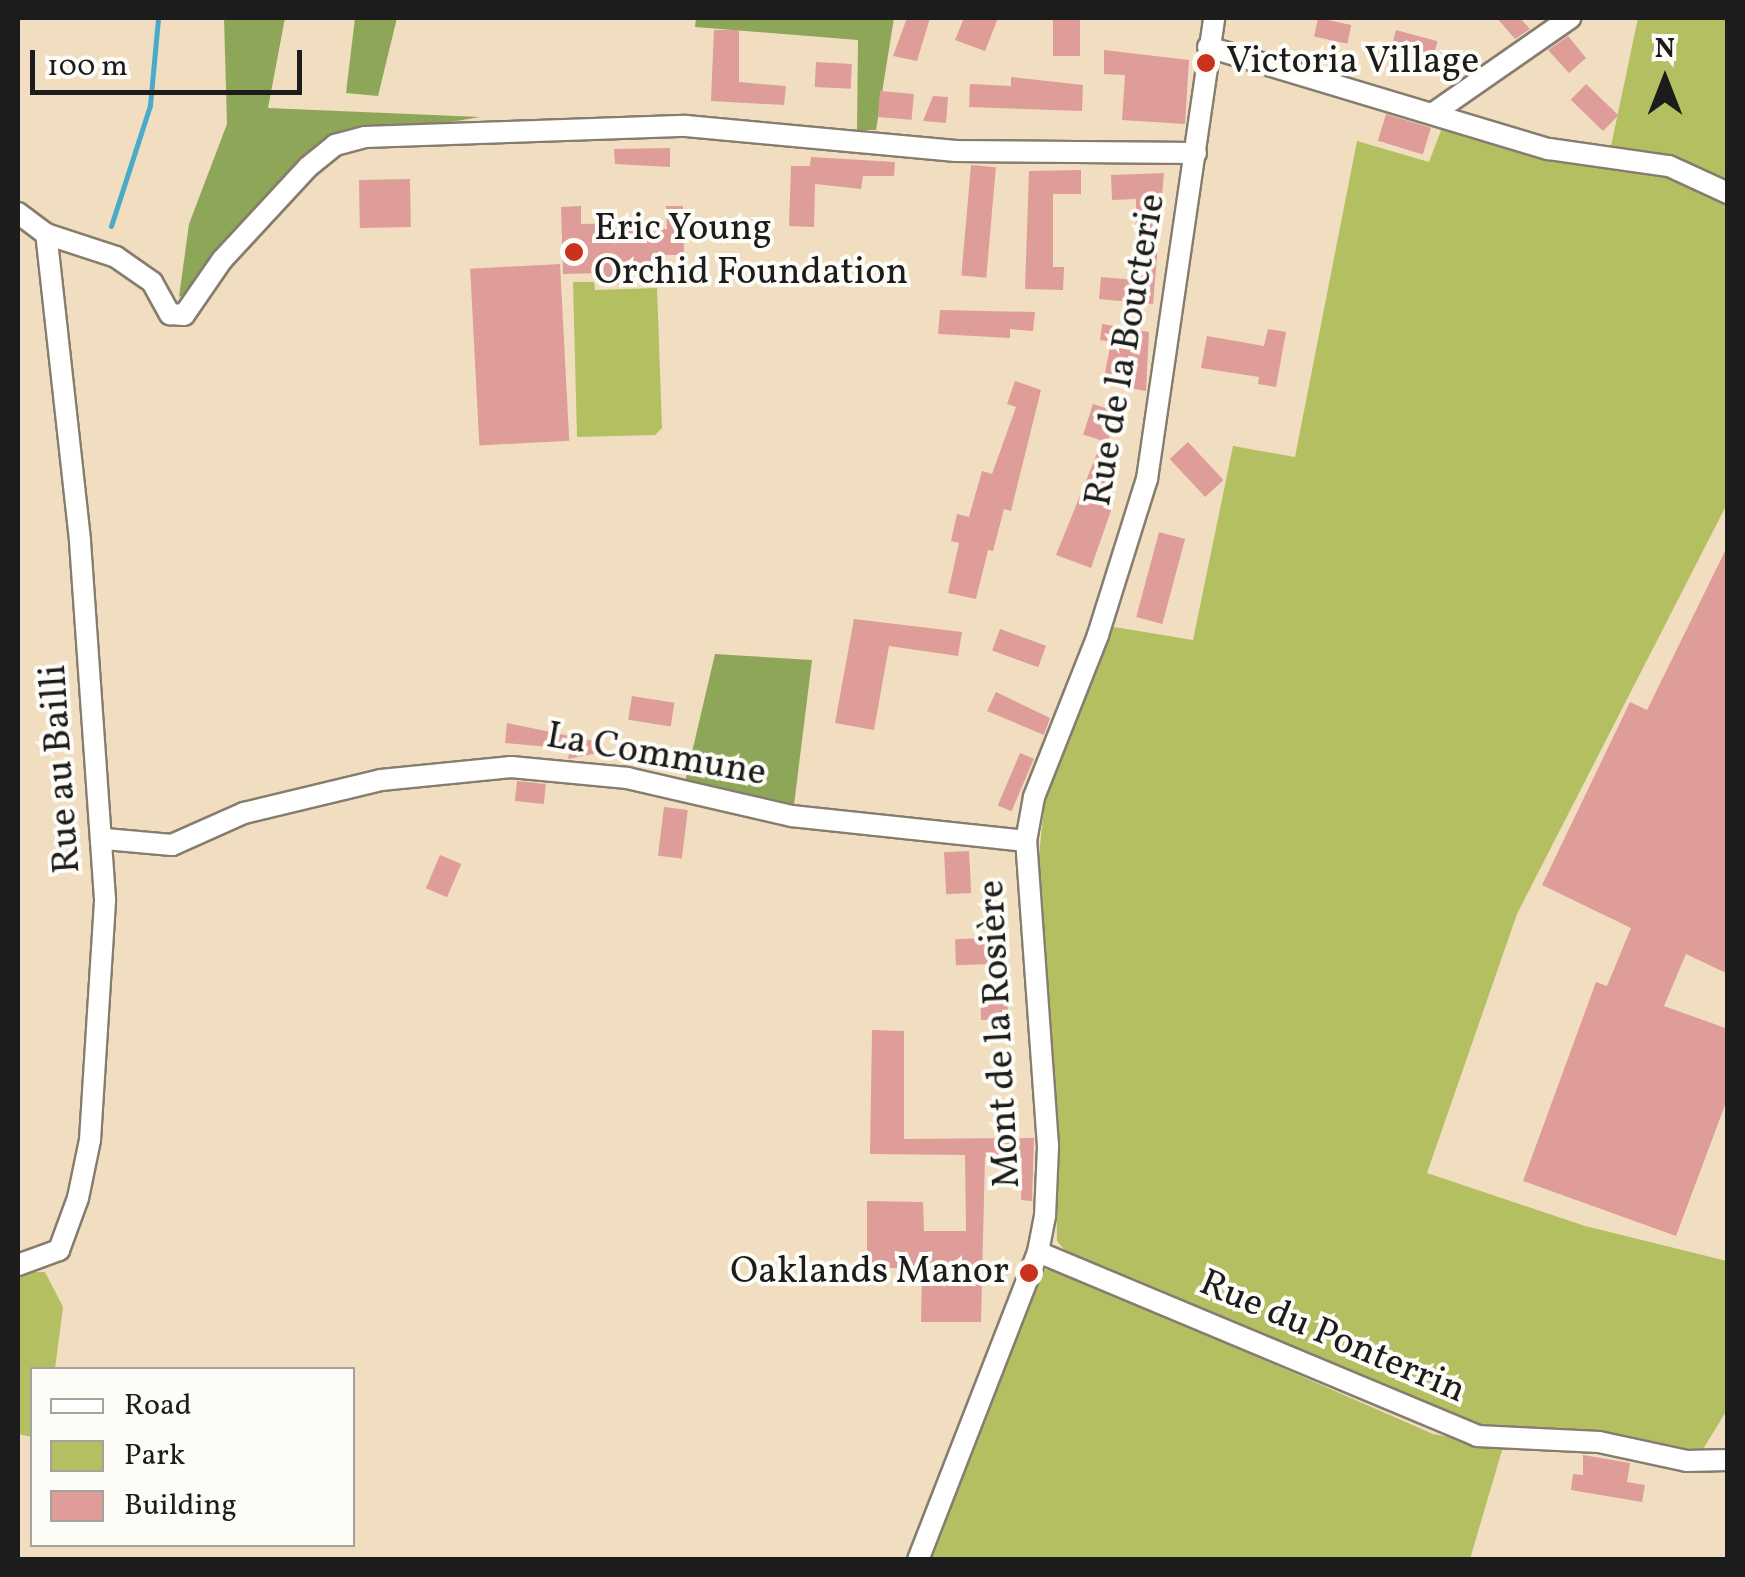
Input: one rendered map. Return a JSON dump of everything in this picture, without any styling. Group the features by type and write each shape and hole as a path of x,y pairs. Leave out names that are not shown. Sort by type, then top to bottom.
{"street":[{"name":"Rue de la Boucterie","path":"1026,841 1034,796 1098,635 1147,478 1214,18"},
{"path":"1435,112 1570,18"},
{"path":"1208,47 1549,149 1669,166 1728,193"},
{"path":"18,213 46,234 116,257 152,282 170,314 184,314 222,260 335,145 476,128 626,126 956,150 1196,153"},
{"name":"Rue au Bailli","path":"18,1265 59,1250 78,1198 90,1140 104,839 46,234"},
{"name":"La Commune","path":"104,839 172,845 244,814 381,780 510,767 627,778 792,816 1026,841"},
{"name":"Mont de la Rosière","path":"918,1560 1038,1252 1048,1146 1026,841"},
{"name":"Rue du Ponterrin","path":"1038,1252 1477,1436 1599,1442 1687,1461 1728,1460"}],"green space":[{"path":"224,18 285,18 268,108 480,117 316,145 218,256 197,290 179,297 189,224 227,124"},
{"path":"355,18 397,18 378,96 346,93"},
{"path":"696,18 894,18 876,130 857,130 858,40 695,27"},
{"path":"1638,18 1727,18 1727,184 1633,149 1610,151"},
{"path":"1445,120 1563,161 1650,168 1727,200 1727,504 1517,914 1427,1173 1585,1226 1727,1261 1727,1410 1700,1454 1473,1427 1067,1253 1057,1241 1055,1118 1036,883 1047,780 1108,626 1193,640 1233,446 1295,457 1357,141 1429,162"},
{"path":"573,282 594,282 595,290 657,288 662,428 655,435 577,437"},
{"path":"715,654 812,660 794,805 685,782"},
{"path":"1052,1267 1433,1434 1503,1447 1470,1559 930,1560 1037,1274"},
{"path":"18,1272 45,1272 63,1307 55,1367 30,1367 30,1437 18,1434"}],"building":[{"path":"907,18 930,18 917,61 893,56"},
{"path":"964,18 998,18 985,51 955,40"},
{"path":"1053,18 1080,18 1080,56 1053,56"},
{"path":"1318,18 1351,25 1347,44 1314,37"},
{"path":"1497,18 1520,18 1530,29 1515,39"},
{"path":"714,30 739,30 739,82 786,86 784,105 711,101"},
{"path":"1396,30 1438,41 1432,63 1390,52"},
{"path":"1568,36 1586,58 1569,73 1548,50"},
{"path":"1104,50 1189,60 1185,124 1122,120 1125,75 1104,74"},
{"path":"816,62 852,64 851,89 815,87"},
{"path":"1011,77 1083,85 1082,111 969,107 970,84 1011,86"},
{"path":"1586,84 1618,115 1603,131 1571,100"},
{"path":"880,91 914,94 912,120 878,117"},
{"path":"933,96 948,97 946,123 923,121"},
{"path":"1386,114 1431,128 1423,155 1378,141"},
{"path":"670,148 670,167 615,164 614,149"},
{"path":"811,157 895,162 894,176 863,176 861,189 815,184 814,227 789,226 791,166 810,166"},
{"path":"971,165 996,167 986,278 961,276"},
{"path":"1081,170 1081,194 1053,194 1053,267 1064,267 1063,290 1025,289 1029,171"},
{"path":"1164,173 1153,304 1099,299 1101,277 1135,280 1136,199 1112,200 1111,175"},
{"path":"410,179 411,227 360,228 359,180"},
{"path":"581,206 581,224 628,223 629,231 667,229 666,206 683,206 684,255 665,255 666,270 632,272 632,284 601,285 601,273 563,274 561,207"},
{"path":"560,264 569,441 479,445 470,269"},
{"path":"940,310 1035,312 1033,331 1010,329 1010,338 938,334"},
{"path":"1102,324 1149,332 1146,391 1103,383 1111,342 1100,340"},
{"path":"1268,329 1286,332 1276,387 1258,384 1259,377 1201,368 1207,336 1264,346"},
{"path":"1015,381 1041,390 1011,511 1004,509 993,551 988,550 976,599 948,593 959,543 951,541 957,514 969,517 982,471 992,474 1016,407 1007,404"},
{"path":"1093,404 1118,412 1108,442 1083,434"},
{"path":"1188,442 1223,480 1205,497 1170,459"},
{"path":"1098,451 1119,458 1106,499 1114,502 1091,568 1056,555"},
{"path":"1159,532 1185,539 1162,624 1136,617"},
{"path":"1728,545 1728,974 1686,954 1664,1006 1728,1029 1728,1097 1676,1236 1523,1181 1596,982 1607,986 1631,928 1542,885 1630,702 1647,710"},
{"path":"854,619 962,632 958,656 889,646 874,730 835,723"},
{"path":"1000,629 1046,646 1038,667 992,651"},
{"path":"996,692 1050,718 1044,735 987,711"},
{"path":"632,696 674,703 671,726 628,720"},
{"path":"507,723 604,743 603,752 568,759 570,749 505,743"},
{"path":"1020,753 1034,759 1012,811 998,805"},
{"path":"517,781 546,784 544,804 515,801"},
{"path":"664,807 688,810 682,859 658,856"},
{"path":"969,851 971,893 946,894 944,852"},
{"path":"440,855 461,864 447,897 426,888"},
{"path":"989,938 990,964 956,965 955,939"},
{"path":"1007,989 1008,1019 981,1020 980,990"},
{"path":"872,1030 904,1031 904,1139 1034,1138 1032,1201 1021,1200 1022,1158 985,1157 981,1322 921,1322 922,1268 867,1268 867,1201 923,1202 924,1231 966,1231 965,1155 870,1154"},
{"path":"1583,1455 1630,1463 1627,1482 1645,1485 1642,1502 1571,1490 1573,1474 1583,1475"}],"waterway":[{"path":"111,226 150,105 158,18"}],"place":[{"name":"Victoria Village","path":"1206,63"},
{"name":"Eric Young Orchid Foundation","path":"574,252"},
{"name":"Oaklands Manor","path":"1029,1273"}]}
